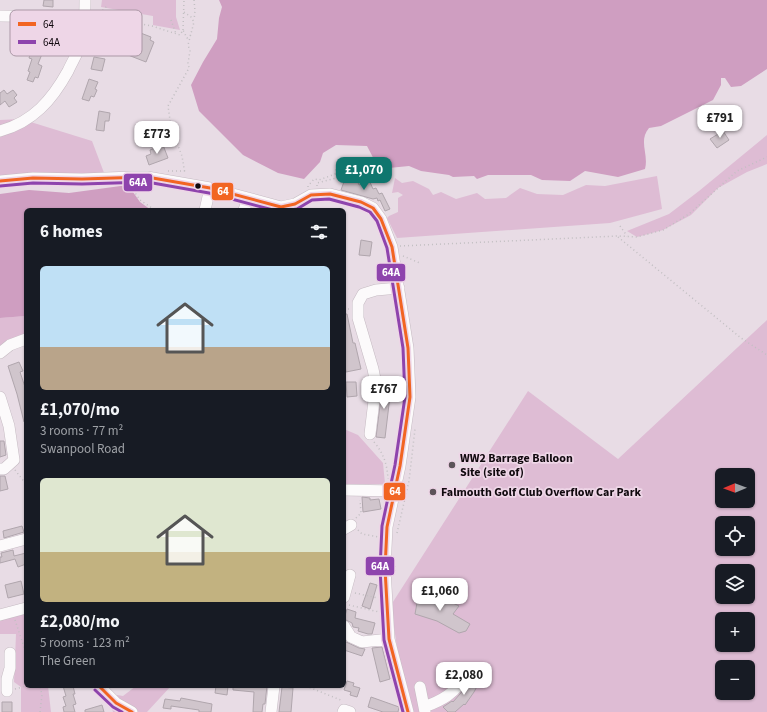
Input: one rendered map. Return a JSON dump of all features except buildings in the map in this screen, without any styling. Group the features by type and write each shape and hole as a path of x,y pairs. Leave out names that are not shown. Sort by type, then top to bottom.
{"street":[{"path":"0,16 10,16"},
{"path":"0,131 27,120 43,106 57,90 76,56"},
{"path":"0,181 33,178 82,180 128,177 147,178 210,188 278,208"},
{"path":"205,208 210,188"},
{"path":"284,208 316,194 330,194 350,198 373,208 381,219 392,246 408,348 410,397 400,466 387,527 384,569 388,639 408,712"},
{"path":"245,208 248,198"},
{"path":"372,439 376,384 358,318 358,303 363,294 376,290 399,288"},
{"path":"0,353 10,345 24,340"},
{"path":"0,397 9,426 14,460 5,467"},
{"path":"346,490 395,491"},
{"path":"0,546 24,540"},
{"path":"346,590 350,575"},
{"path":"0,615 24,608"},
{"path":"346,629 351,637 362,642 388,639"},
{"path":"6,691 10,668 10,653"},
{"path":"403,693 421,686 424,710 445,698 455,690 465,676"},
{"path":"101,688 116,703 132,712"},
{"path":"272,712 274,688"}],"path":[{"path":"184,0 183,30 186,38 192,33"},
{"path":"165,171 184,171 182,156 170,127 168,106 188,68 190,51 188,46 192,33 195,11 194,0"},
{"path":"103,10 107,6"},
{"path":"184,12 194,20"},
{"path":"171,20 176,34"},
{"path":"142,24 180,35 183,30"},
{"path":"403,246 618,236 637,237 663,230 689,214 737,171 767,157"},
{"path":"311,182 314,179 319,180 335,174 336,169"},
{"path":"128,177 134,192 140,200 152,208"},
{"path":"316,194 317,183 340,177 345,179"},
{"path":"620,226 627,236"},
{"path":"618,236 741,338 767,355"},
{"path":"393,254 398,254 420,263"},
{"path":"372,439 384,456 387,468"},
{"path":"5,467 24,482"},
{"path":"360,490 361,513 347,527 362,534 379,536 381,539"},
{"path":"346,594 382,599"},
{"path":"346,603 382,612"},
{"path":"13,611 24,647"},
{"path":"6,691 24,686"},
{"path":"40,688 42,695 40,712"},
{"path":"311,688 343,700 346,711"}],"shaded area":[{"path":"102,0 176,0 176,17 180,30 153,25 153,16 142,14 142,10 118,10 101,7"},
{"path":"219,0 767,0 767,69 741,86 731,87 725,78 721,78 721,85 713,100 661,126 649,128 644,138 646,158 645,169 618,177 585,171 570,181 542,180 531,175 488,175 477,179 474,176 453,177 449,175 421,171 409,166 379,169 367,146 336,145 323,153 320,162 304,179 278,173 243,155 199,111 191,85 217,39 219,18 222,7"},
{"path":"21,119 92,141 106,178 0,181 0,120"},
{"path":"767,135 767,164 747,172 718,188 691,215 663,230 637,237 627,231 669,214"},
{"path":"657,176 662,209 610,223 397,238 387,218 398,212 398,198 403,195 398,192 392,193 395,178 402,183 413,181 429,189 433,195 441,192 456,199 477,193 485,199 506,198 520,188 537,194 563,195 586,185 605,186"},
{"path":"128,185 140,202 148,208 24,208 24,316 0,318 0,194 29,190 69,193"},
{"path":"24,316 24,340 0,353 0,318"},
{"path":"767,320 767,712 413,712 397,648 391,605 528,391 618,459"},
{"path":"346,430 358,435 383,463 385,484 349,484 346,486"},
{"path":"24,611 24,688 48,688 51,712 21,712 21,687 14,682 16,634 0,634 0,617"},
{"path":"133,688 169,688 147,712 113,712 110,701 117,695 123,696"}],"transit line":[{"name":"64","path":"0,181 33,178 82,179 147,177 210,188 281,207 295,204 311,195 330,194 361,202 373,208 381,219 392,247 408,348 410,397 400,466 387,527 385,569 389,639 408,712"},
{"name":"64A","path":"0,186 33,183 82,184 147,182 209,193 265,208"},
{"name":"64A","path":"299,208 312,200 329,199 359,207 370,212 377,221 387,248 403,348 405,397 395,465 382,526 380,569 384,640 403,712"},
{"name":"64","path":"101,688 116,703 132,712"},
{"name":"64A","path":"95,690 113,707 122,712"}],"place":[{"name":"WW2 Barrage Balloon Site (site of)","path":"452,465"},
{"name":"Falmouth Golf Club Overflow Car Park","path":"433,492"}]}
